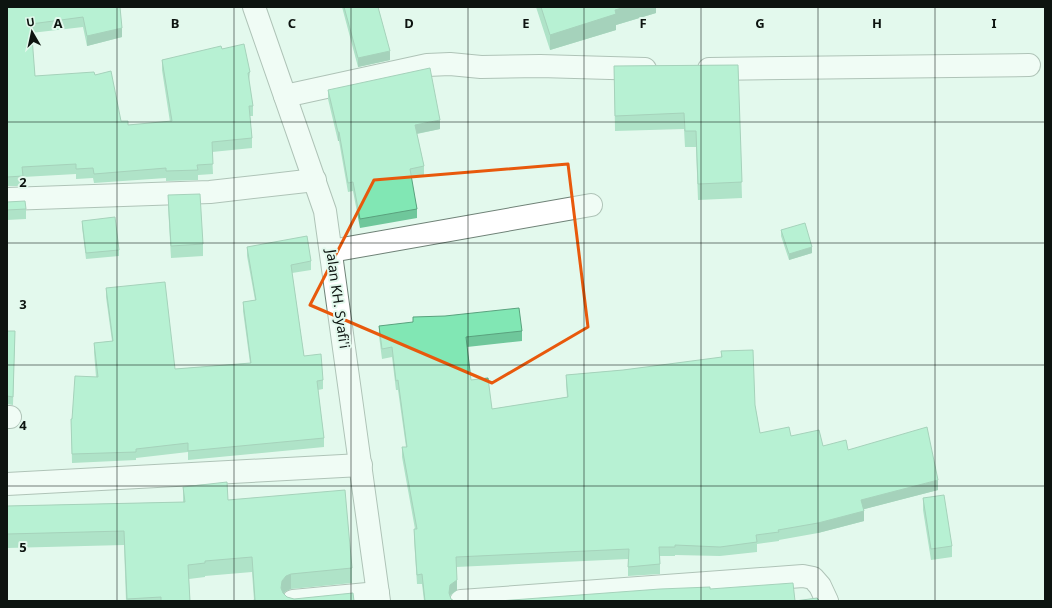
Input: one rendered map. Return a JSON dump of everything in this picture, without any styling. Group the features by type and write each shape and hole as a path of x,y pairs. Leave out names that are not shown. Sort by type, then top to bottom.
{"street":[{"name":"Jalan KH. Syafi'i","path":"254,7 325,212 361,464 378,597"},
{"path":"285,96 427,65 450,64 481,67 540,66 665,69"},
{"path":"689,69 1029,65"},
{"path":"7,199 210,192 314,180"},
{"path":"331,251 591,205"},
{"path":"7,484 361,464"},
{"path":"461,601 803,576 813,578 820,586 827,601"},
{"path":"293,601 378,597"}],"highlighted area":[{"path":"568,164 588,327 492,383 310,305 374,180"}],"building":[{"path":"7,7 120,7 122,28 87,36 83,17 31,24 35,76 94,72 95,75 111,71 121,121 128,121 128,125 172,121 162,60 221,46 222,49 244,44 250,72 248,73 253,106 249,106 252,138 212,142 213,164 197,165 198,170 166,171 166,168 94,174 93,168 76,169 76,164 22,167 23,176 7,177"},
{"path":"344,7 378,7 390,51 358,58"},
{"path":"541,7 625,7 615,10 616,14 550,35"},
{"path":"738,65 742,182 698,184 696,131 685,131 684,113 615,116 614,66"},
{"path":"430,68 440,120 415,125 424,166 410,169 417,209 360,219 353,182 348,183 339,132 328,90"},
{"path":"200,194 203,244 171,246 168,195"},
{"path":"25,201 26,209 7,210 7,202"},
{"path":"115,217 119,250 86,253 82,221"},
{"path":"805,223 812,247 789,254 781,230"},
{"path":"307,236 311,261 291,265 304,356 321,354 323,380 317,381 324,438 188,451 188,443 136,449 136,452 72,454 71,419 75,376 98,377 94,343 113,341 106,288 165,282 175,369 251,363 243,302 256,300 247,247"},
{"path":"519,308 522,331 466,337 471,380 488,378 492,409 568,397 566,375 623,370 722,357 721,351 753,350 755,405 760,433 789,427 791,436 819,430 823,446 846,440 848,450 927,427 938,480 861,500 864,511 818,523 778,530 779,532 756,535 757,542 720,547 675,545 675,547 659,547 660,564 628,567 629,549 456,557 457,580 450,585 449,593 451,599 454,601 425,601 422,574 417,575 414,529 417,529 402,447 407,447 398,380 396,381 392,347 382,349 379,326 413,322 413,317 445,316"},
{"path":"7,331 15,331 13,397 7,396"},
{"path":"227,482 228,500 345,490 352,568 291,574 286,576 282,581 281,588 287,597 294,599 353,593 354,601 250,601 255,600 252,557 205,561 205,563 188,565 190,601 161,601 161,597 127,599 124,531 7,534 7,506 185,502 183,487"},
{"path":"944,495 952,546 931,549 923,498"},
{"path":"793,583 795,601 499,601 660,589 710,587 710,589"},
{"path":"817,598 820,601 795,601"}]}
